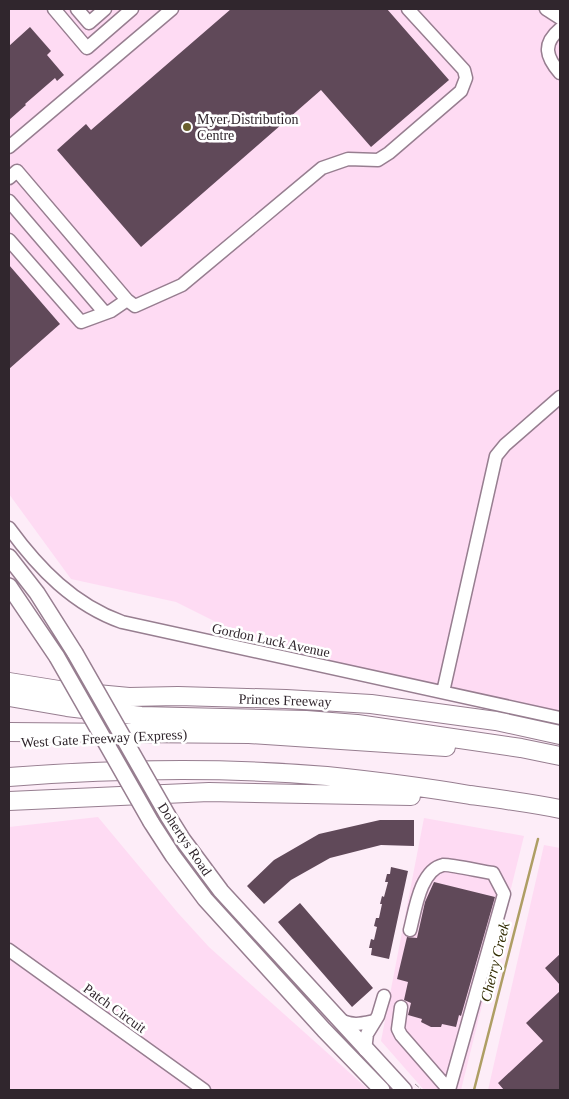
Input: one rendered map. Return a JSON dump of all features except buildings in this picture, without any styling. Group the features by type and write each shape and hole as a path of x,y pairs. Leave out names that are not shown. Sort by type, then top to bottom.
{"highway":[{"name":"Princes Freeway","path":"9,682 65,691 129,697 178,696 286,699 371,704 496,721 560,735"},
{"path":"9,697 141,716 306,720 357,724 521,748 560,756"},
{"path":"9,732 268,735 455,748 560,762"},
{"name":"West Gate Freeway (Express)","path":"9,742 199,733"},
{"path":"9,777 166,770 317,776 410,786 557,808"},
{"path":"9,801 209,792 463,798 557,808"}],"main road":[{"name":"Dohertys Road","path":"9,557 37,593 75,653 183,840 221,891 404,1090"},
{"name":"Dohertys Road","path":"9,586 57,657 151,822 185,874 205,899 324,1030 382,1090"}],"street":[{"path":"54,9 87,48 132,9"},
{"path":"77,9 89,23 105,9"},
{"path":"9,147 172,9"},
{"path":"9,178 17,171 126,300 135,306 182,285 322,168 348,159 378,160 389,153 461,91 466,78 464,70 408,9"},
{"path":"546,9 560,18"},
{"path":"560,29 552,35 547,51 552,63 560,73"},
{"path":"9,201 105,313"},
{"path":"9,240 81,322 105,313 126,300"},
{"path":"443,692 496,456 505,445 558,403"},
{"name":"Gordon Luck Avenue","path":"9,528 52,577 69,593 97,612 116,620 144,628 560,718"},
{"path":"410,930 420,891 427,874 444,865 493,873 504,894 449,1090"},
{"name":"Patch Circuit","path":"9,950 204,1090"},
{"path":"366,1050 367,1034 375,1021 384,996"},
{"path":"401,1007 398,1029 401,1035 449,1090"},
{"path":"340,1020 351,1025 375,1021"}],"shaded area":[{"path":"9,9 560,9 560,711 264,646 176,602 71,579 9,494"},
{"path":"98,817 209,947 369,1090 9,1090 9,827"},
{"path":"424,818 524,836 461,1090 424,1090 381,1041"},
{"path":"544,845 560,848 560,1090 488,1090"}],"waterway":[{"name":"Cherry Creek","path":"474,1090 538,839"}],"place":[{"name":"Myer Distribution Centre","path":"187,127"}]}
